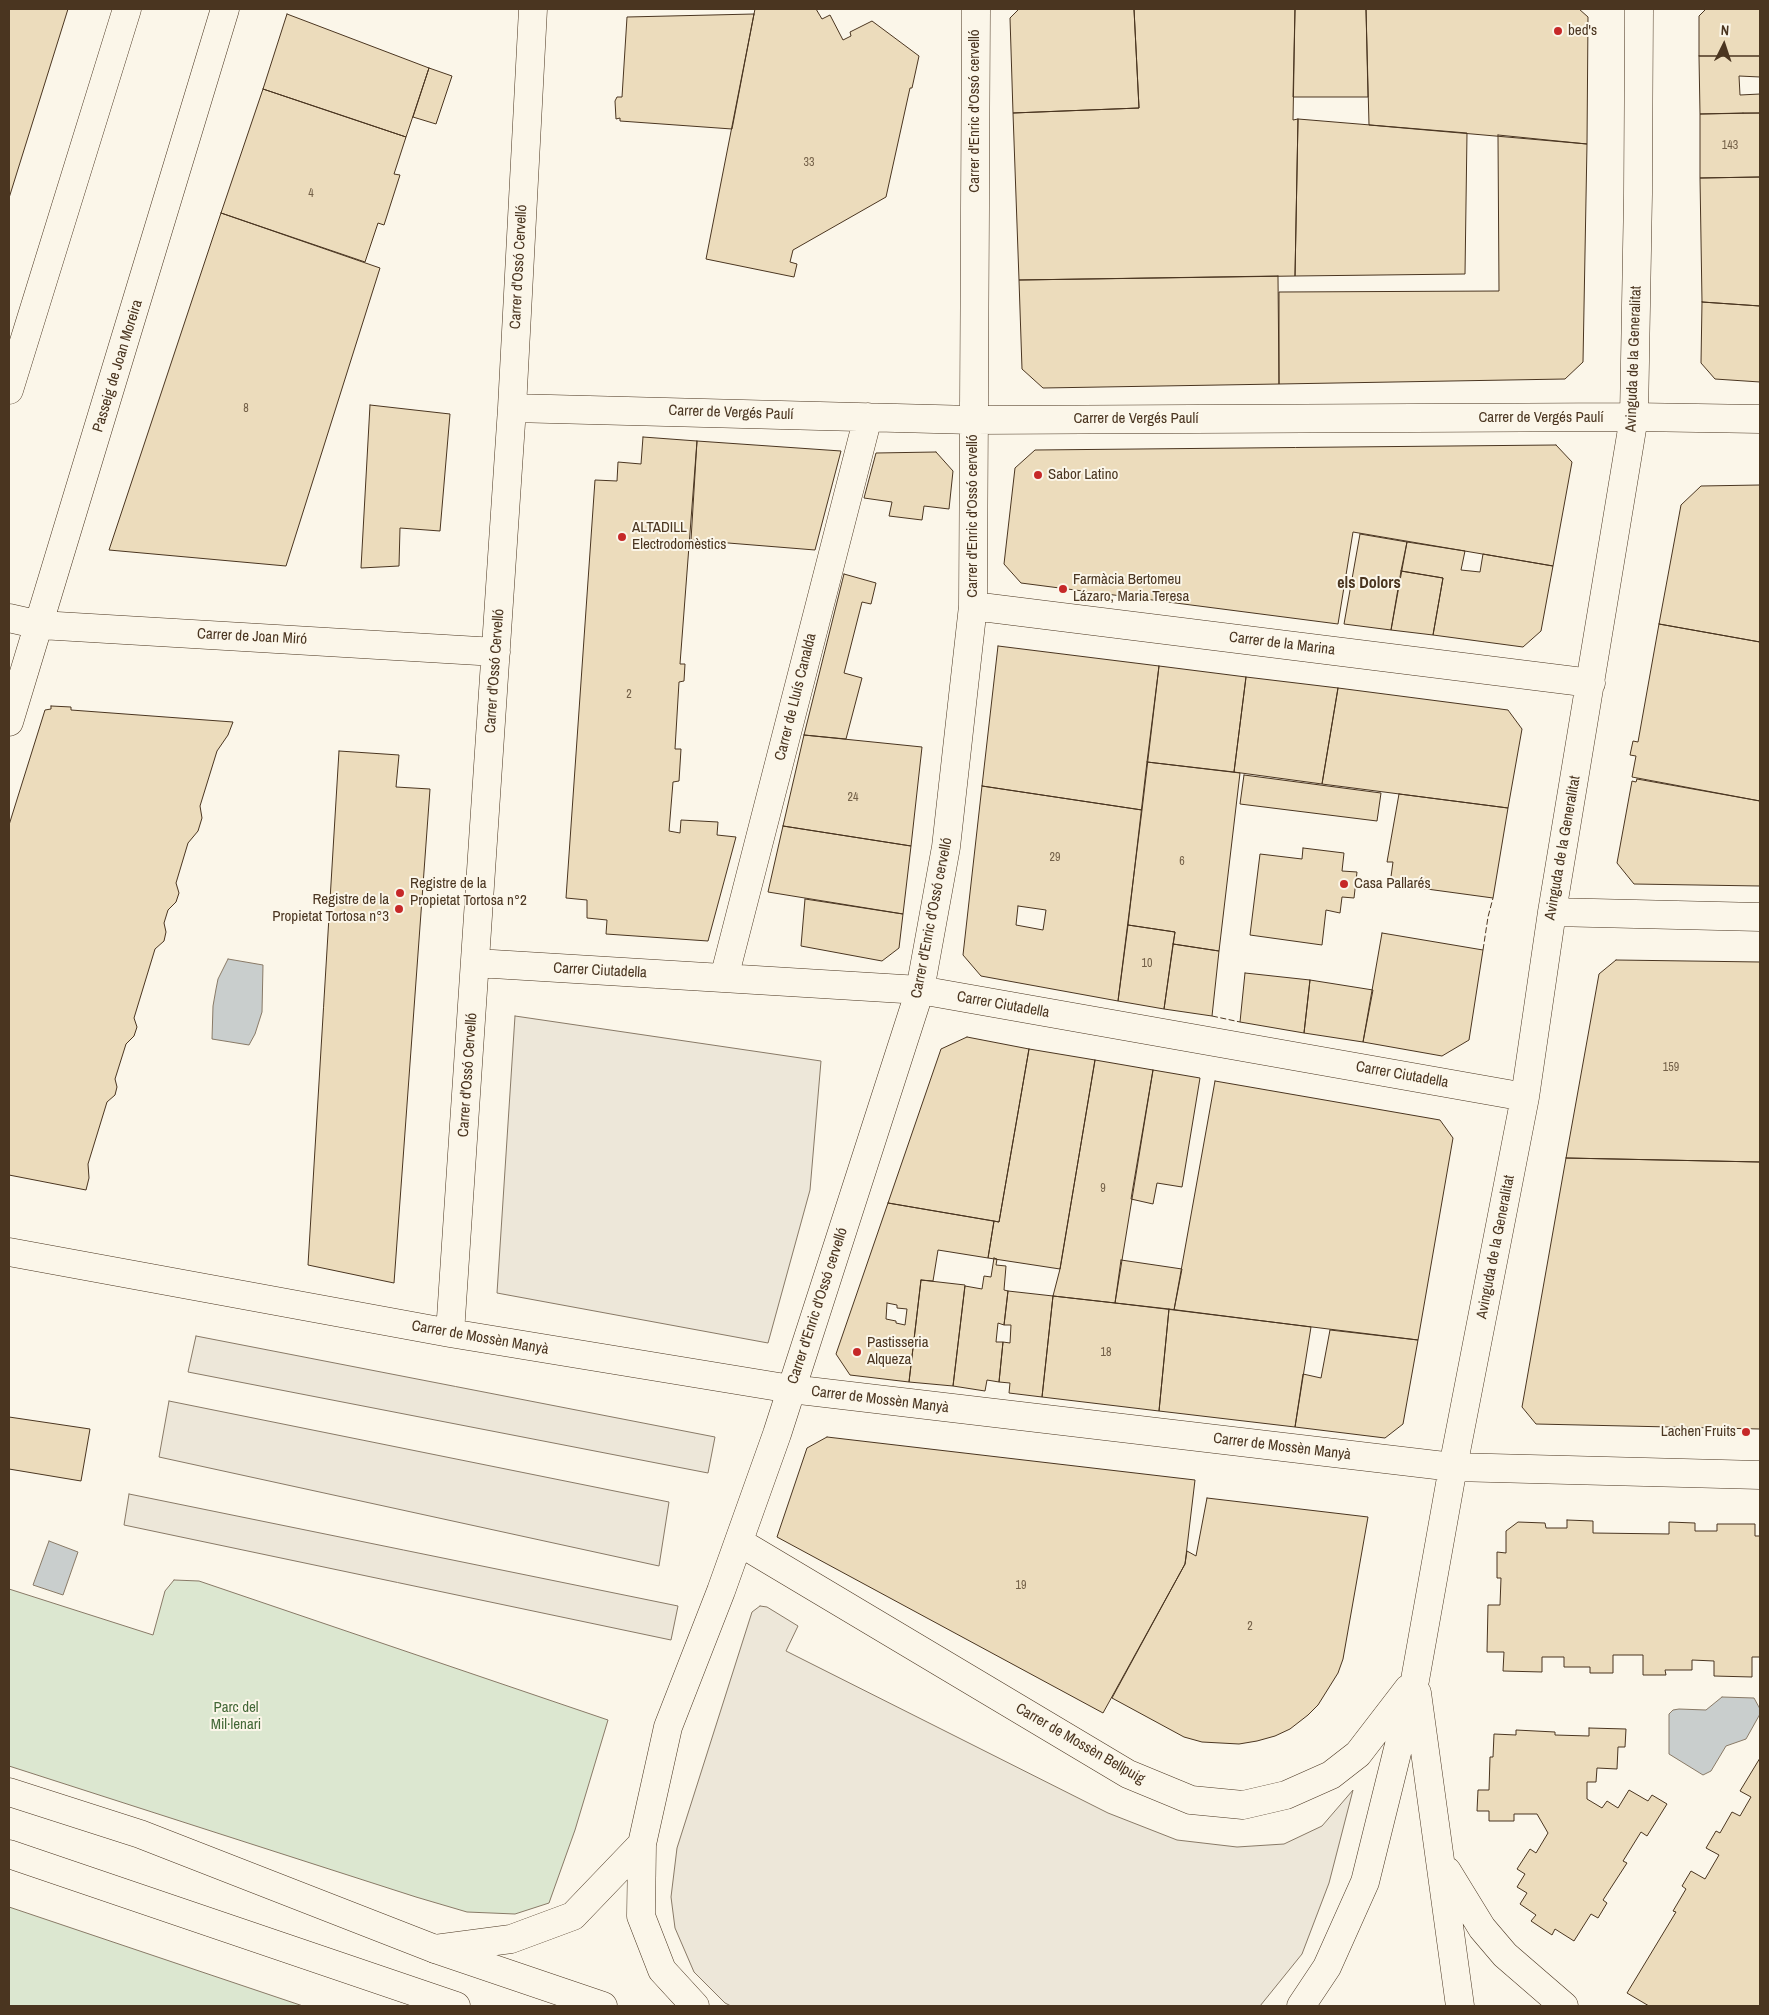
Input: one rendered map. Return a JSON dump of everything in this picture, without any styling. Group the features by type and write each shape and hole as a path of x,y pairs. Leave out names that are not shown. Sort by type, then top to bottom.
{"street":[{"path":"9,390 127,9"},
{"name":"Passeig de Joan Moreira","path":"9,722 40,625 225,9"},
{"name":"Carrer d'Ossó Cervelló","path":"450,1333 512,408 533,9"},
{"name":"Carrer d'Enric d'Ossó cervelló","path":"695,2006 662,1970 641,1916 642,1844 668,1727 739,1542 791,1389 920,990 946,847 973,606 976,9"},
{"name":"Avinguda de la Generalitat","path":"1415,1680 1453,1467 1525,1097 1552,912 1634,417 1639,9"},
{"name":"Carrer de Vergés Paulí","path":"512,408 973,420 1634,417 1760,419"},
{"name":"Carrer de Lluís Canalda","path":"724,978 868,417"},
{"name":"Carrer de la Marina","path":"973,606 1591,683"},
{"name":"Carrer de Joan Miró","path":"9,618 40,625 496,652"},
{"path":"1552,912 1760,917"},
{"name":"Carrer Ciutadella","path":"476,964 920,990 1525,1097"},
{"name":"Carrer de Mossèn Manyà","path":"9,1252 450,1333 791,1389 1453,1467 1760,1475"},
{"name":"Carrer de Mossèn Bellpuig","path":"739,1542 1128,1774 1191,1800 1243,1805 1286,1795 1331,1775 1358,1754 1415,1680"},
{"path":"1415,1680 1460,2006"},
{"path":"1301,2006 1327,1967 1365,1882 1415,1680"},
{"path":"9,1792 140,1834 435,1950 602,2006"},
{"path":"435,1950 511,1939 573,1916 642,1844"},
{"path":"9,1854 456,2006"},
{"path":"1441,1862 1488,1935 1506,1955 1564,2006"},
{"path":"355,1971 417,2006"}],"green space":[{"name":"Parc del Mil·lenari","path":"174,1580 199,1581 608,1720 575,1830 549,1903 515,1914 467,1912 9,1766 9,1589 153,1635 165,1591"},
{"path":"9,1907 303,2006 9,2006"}],"shaded area":[{"path":"228,959 263,965 262,1012 255,1034 249,1045 212,1039 213,1006 218,979"},
{"path":"515,1016 821,1061 810,1190 768,1343 497,1293"},
{"path":"196,1336 715,1437 708,1473 188,1372"},
{"path":"169,1401 669,1502 659,1566 159,1457"},
{"path":"129,1494 678,1606 671,1640 124,1525"},
{"path":"49,1541 78,1552 63,1595 33,1585"},
{"path":"760,1606 767,1607 798,1626 786,1651 1108,1813 1177,1840 1237,1847 1284,1844 1322,1826 1353,1790 1329,1883 1302,1954 1260,2006 731,2006 725,2003 694,1972 675,1928 671,1897 677,1848 752,1612"},
{"path":"1722,1697 1754,1698 1760,1709 1760,1714 1746,1739 1726,1746 1711,1771 1703,1775 1669,1754 1669,1714 1673,1710 1679,1709 1706,1710"}],"building":[{"path":"9,9 68,9 9,198"},
{"path":"755,9 816,9 822,19 830,15 843,40 851,36 850,32 872,21 919,56 886,197 793,250 790,262 797,264 794,277 706,259"},
{"path":"1019,9 1134,9 1139,108 1013,113 1010,18"},
{"path":"1134,9 1295,9 1293,120 1298,119 1295,276 1019,280 1013,113 1139,108"},
{"path":"1295,9 1366,9 1368,97 1293,97"},
{"path":"1366,9 1579,9 1588,17 1587,144 1369,125"},
{"path":"1706,9 1760,9 1760,56 1699,56 1699,16"},
{"path":"287,14 429,68 406,137 263,89"},
{"path":"754,14 732,129 620,121 620,118 616,119 615,101 617,97 622,97 627,17"},
{"path":"1699,56 1760,56 1760,77 1739,76 1740,95 1760,94 1760,113 1700,114"},
{"path":"429,68 452,76 436,124 413,117"},
{"path":"263,89 406,137 394,174 400,175 384,225 378,223 365,262 221,213"},
{"path":"1760,113 1760,177 1700,178 1700,114"},
{"path":"1298,119 1467,133 1465,274 1295,276"},
{"path":"1498,135 1587,144 1583,362 1565,379 1279,384 1279,292 1499,291"},
{"path":"1760,177 1760,306 1702,302 1700,178"},
{"path":"221,213 380,268 286,566 109,550"},
{"path":"1278,276 1279,384 1043,388 1022,369 1019,280"},
{"path":"1702,302 1760,306 1760,382 1715,379 1701,363"},
{"path":"370,405 450,414 440,531 400,528 399,566 361,568"},
{"path":"643,437 697,441 680,664 685,664 684,681 679,682 675,749 681,749 679,781 673,782 669,831 680,833 681,820 718,822 717,835 736,837 708,941 606,934 607,920 587,918 587,900 566,898 595,480 617,481 618,462 641,464"},
{"path":"697,441 841,451 815,550 691,540"},
{"path":"1556,445 1572,462 1553,566 1353,532 1338,624 1021,583 1004,564 1015,468 1035,450"},
{"path":"936,452 953,471 949,509 924,506 922,520 889,516 892,502 864,498 876,453"},
{"path":"1760,485 1760,642 1659,624 1681,505 1701,486"},
{"path":"1360,534 1407,542 1391,630 1344,624"},
{"path":"1407,542 1465,551 1461,570 1480,572 1483,554 1553,566 1541,631 1523,647 1433,635 1443,578 1401,571"},
{"path":"1401,571 1443,578 1433,635 1391,630"},
{"path":"844,574 876,583 871,604 862,602 844,673 862,678 846,739 804,735"},
{"path":"1659,624 1760,642 1760,801 1632,777 1636,756 1630,755 1633,741 1638,742"},
{"path":"998,646 1159,666 1142,810 982,786"},
{"path":"1159,666 1246,677 1234,772 1147,762"},
{"path":"1246,677 1338,688 1322,784 1234,772"},
{"path":"1338,688 1508,710 1522,729 1508,808 1322,784"},
{"path":"51,706 71,707 71,710 233,722 228,735 217,751 200,806 202,818 198,831 188,843 176,883 179,893 176,902 168,910 164,923 166,932 164,941 155,949 134,1018 137,1027 134,1036 126,1044 115,1079 117,1087 115,1095 107,1102 88,1164 89,1178 86,1190 9,1175 9,825 45,710 51,709"},
{"path":"804,735 922,747 911,846 783,826"},
{"path":"339,751 399,755 396,787 430,789 394,1283 308,1265"},
{"path":"1147,762 1240,773 1219,951 1173,944 1175,932 1128,925"},
{"path":"1244,775 1381,793 1377,821 1240,804"},
{"path":"1637,779 1760,801 1760,886 1634,884 1617,863 1632,781 1636,782"},
{"path":"982,786 1142,810 1118,1001 981,976 963,955","holes":["1018,906 1046,910 1043,930 1016,925"]},
{"path":"1399,794 1508,808 1493,898 1390,884 1393,862 1387,862"},
{"path":"783,826 911,846 903,914 768,892"},
{"path":"1303,848 1344,853 1342,871 1357,872 1354,898 1342,897 1340,913 1326,910 1322,945 1250,935 1260,854 1302,859"},
{"path":"805,899 903,914 899,948 882,961 801,946"},
{"path":"1128,925 1175,932 1164,1009 1118,1001"},
{"path":"1382,933 1483,950 1469,1040 1442,1056 1363,1042"},
{"path":"1173,944 1219,951 1212,1016 1164,1009"},
{"path":"1616,960 1760,962 1760,1162 1566,1158 1599,974"},
{"path":"1245,973 1310,980 1304,1033 1240,1022"},
{"path":"1310,980 1373,990 1363,1042 1304,1033"},
{"path":"967,1037 1029,1049 999,1222 888,1203 941,1049"},
{"path":"1029,1049 1095,1060 1060,1269 988,1258 994,1221 999,1222"},
{"path":"1095,1060 1153,1070 1115,1303 1053,1296 1060,1269"},
{"path":"1153,1070 1200,1078 1182,1187 1157,1183 1153,1204 1131,1199"},
{"path":"1215,1081 1440,1120 1453,1138 1418,1340 1174,1310"},
{"path":"1566,1158 1760,1162 1760,1429 1536,1424 1522,1407"},
{"path":"888,1203 994,1221 988,1258 938,1250 933,1281 921,1280 909,1382 850,1375 836,1354","holes":["887,1303 897,1305 897,1308 907,1309 905,1325 886,1319"]},
{"path":"994,1258 997,1259 996,1265 1006,1266 1004,1290 1008,1291 1004,1325 998,1323 996,1342 1003,1342 999,1382 987,1380 985,1391 953,1386 965,1286 982,1289 984,1276 991,1277"},
{"path":"1121,1260 1182,1269 1174,1310 1115,1303"},
{"path":"921,1280 965,1285 953,1386 909,1382"},
{"path":"1008,1291 1053,1296 1042,1397 1009,1393 1010,1383 999,1382 1003,1342 1010,1343 1011,1325 1004,1325"},
{"path":"1053,1296 1169,1309 1159,1411 1042,1397"},
{"path":"1169,1309 1311,1327 1295,1427 1159,1411"},
{"path":"1330,1330 1418,1340 1403,1424 1385,1438 1295,1427 1303,1374 1321,1378"},
{"path":"9,1417 90,1429 81,1481 9,1469"},
{"path":"827,1437 1195,1480 1185,1564 1103,1713 777,1537 807,1448"},
{"path":"1207,1498 1368,1517 1343,1659 1338,1673 1318,1705 1308,1715 1290,1729 1257,1741 1239,1744 1202,1742 1184,1737 1112,1698 1185,1564 1187,1551 1196,1556"},
{"path":"1567,1520 1593,1521 1593,1533 1669,1534 1669,1522 1695,1523 1695,1531 1717,1531 1717,1524 1755,1524 1755,1536 1760,1536 1760,1657 1752,1657 1752,1677 1714,1676 1714,1661 1692,1660 1692,1670 1665,1670 1666,1675 1643,1675 1643,1655 1613,1655 1613,1673 1590,1673 1590,1667 1564,1667 1564,1657 1542,1657 1542,1672 1503,1671 1504,1652 1487,1652 1488,1605 1500,1605 1501,1578 1497,1578 1497,1552 1506,1553 1506,1531 1518,1522 1545,1523 1546,1528 1567,1528"},
{"path":"1589,1728 1626,1729 1625,1747 1618,1747 1617,1769 1597,1768 1596,1782 1587,1782 1587,1799 1602,1808 1607,1801 1618,1808 1629,1790 1648,1801 1652,1795 1667,1804 1647,1836 1641,1832 1623,1861 1627,1863 1603,1900 1607,1903 1598,1918 1591,1914 1574,1941 1555,1929 1552,1935 1531,1921 1536,1915 1520,1904 1527,1893 1517,1887 1525,1874 1517,1869 1530,1849 1536,1853 1548,1833 1537,1814 1514,1814 1514,1821 1489,1821 1489,1811 1477,1811 1478,1790 1489,1790 1490,1757 1493,1757 1494,1734 1516,1735 1516,1730 1555,1732 1555,1735 1589,1736"},
{"path":"1760,1758 1760,2006 1649,2006 1627,1993 1676,1912 1673,1911 1686,1889 1682,1886 1691,1871 1705,1879 1719,1855 1706,1848 1716,1831 1720,1833 1732,1812 1740,1816 1751,1797 1740,1791"}],"fence":[{"path":"1483,950 1493,898"},
{"path":"1212,1016 1240,1022"}],"place":[{"name":"bed's","path":"1558,31"},
{"name":"Sabor Latino","path":"1038,475"},
{"name":"ALTADILL Electrodomèstics","path":"622,537"},
{"name":"Farmàcia Bertomeu Lázaro, Maria Teresa","path":"1063,589"},
{"name":"Casa Pallarés","path":"1344,884"},
{"name":"Registre de la Propietat Tortosa n°2","path":"400,893"},
{"name":"Registre de la Propietat Tortosa n°3","path":"399,909"},
{"name":"Pastisseria Alqueza","path":"857,1352"},
{"name":"Lachen Fruits","path":"1746,1432"}],"district":[{"name":"els Dolors","path":"1369,584"}]}
